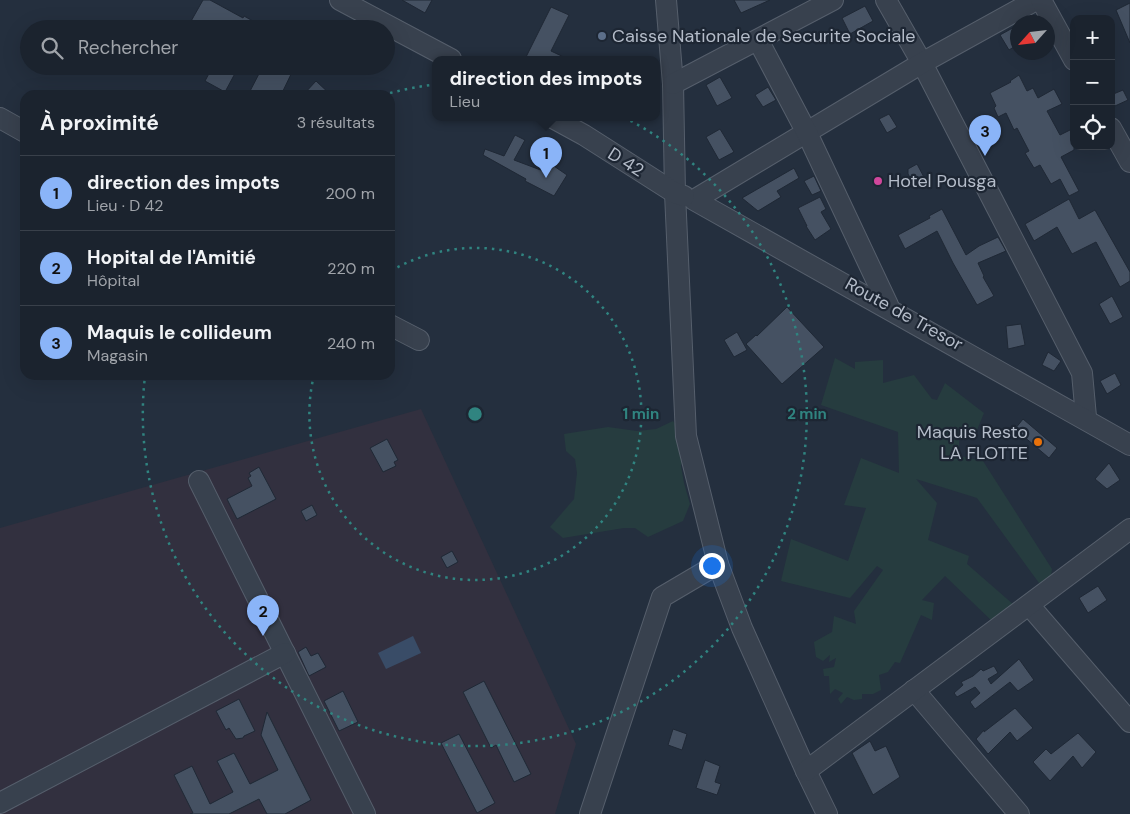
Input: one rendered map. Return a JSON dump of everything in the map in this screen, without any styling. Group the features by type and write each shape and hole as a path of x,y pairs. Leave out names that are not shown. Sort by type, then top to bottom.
{"street":[{"path":"340,0 378,20"},
{"path":"666,0 673,84 674,193 686,436 718,564 742,628 825,813"},
{"path":"673,84 834,0"},
{"path":"886,0 922,63 1082,373 1086,417"},
{"path":"694,200 922,63 1036,0"},
{"path":"1041,0 1070,53"},
{"path":"395,29 446,56"},
{"path":"758,40 807,133 888,305"},
{"path":"0,118 20,129"},
{"name":"D 42","path":"559,121 674,193"},
{"path":"1115,135 1130,162"},
{"name":"Route de Tresor","path":"674,193 694,200 769,238 1086,417 1130,444"},
{"path":"694,200 1130,444"},
{"path":"395,328 419,340"},
{"path":"199,481 365,814"},
{"path":"806,771 1130,529"},
{"path":"590,814 662,597 718,564"},
{"path":"1029,605 1130,722"},
{"path":"0,803 285,653"},
{"path":"914,690 1019,814"}],"shaded area":[{"path":"421,409 576,744 555,814 0,814 0,528"}],"green space":[{"path":"835,358 855,369 855,362 883,360 883,383 914,375 932,399 937,400 945,383 984,413 975,435 959,430 959,456 983,461 1052,569 1050,582 1039,583 977,498 916,479 937,503 928,540 969,556 967,564 1014,605 993,622 945,576 922,600 934,603 932,620 921,615 900,663 895,662 888,672 879,675 881,690 873,694 862,694 862,699 854,700 847,697 841,704 838,699 843,693 835,689 830,694 829,676 824,676 823,669 834,667 836,658 829,662 830,655 823,661 816,657 814,642 832,632 834,616 856,624 854,611 883,570 877,566 850,598 781,581 791,539 848,561 866,508 844,505 861,458 899,473 898,432 821,405"},
{"path":"673,421 688,441 681,466 690,504 683,521 648,537 635,528 624,528 563,538 550,527 574,499 577,473 575,459 566,451 564,434 608,427 637,431 656,429"}],"water":[{"path":"413,636 421,653 386,669 378,653"}],"building":[{"path":"203,0 210,0 243,18 244,16 251,20 192,20"},
{"path":"402,0 432,0 425,13"},
{"path":"734,0 770,0 741,13"},
{"path":"1130,3 1130,43 1116,10"},
{"path":"865,6 873,21 850,34 842,18"},
{"path":"551,7 569,15 551,51 562,56 526,56"},
{"path":"1010,29 1010,49 1009,50 1000,35"},
{"path":"208,75 234,75 226,90 221,90 205,81"},
{"path":"258,75 291,75 283,90 251,90"},
{"path":"1019,75 1027,91 1033,88 1038,98 1054,89 1062,104 1047,111 1060,135 1070,130 1070,150 1074,150 1061,157 1079,191 1069,196 1060,179 1051,184 1040,165 1034,168 1025,153 1029,151 1017,128 1014,130 1006,113 998,117 994,108 996,106 990,93"},
{"path":"720,77 732,98 717,106 706,85"},
{"path":"316,81 326,90 308,90"},
{"path":"768,87 776,100 763,107 755,95"},
{"path":"1123,90 1128,100 1115,106 1115,93"},
{"path":"889,114 897,127 887,133 879,119"},
{"path":"720,129 734,152 719,160 706,137"},
{"path":"515,135 525,140 514,160 546,172 551,164 567,175 554,196 525,181 526,179 483,155 485,149 504,156"},
{"path":"917,164 925,179 914,184 908,174 908,169"},
{"path":"794,168 799,178 777,191 781,197 758,211 742,198"},
{"path":"814,176 821,191 812,195 804,181"},
{"path":"820,197 826,209 821,212 831,229 815,240 798,208"},
{"path":"1069,199 1079,219 1095,210 1130,272 1130,281 1120,287 1096,242 1072,254 1057,227 1034,241 1025,224"},
{"path":"942,209 966,255 998,237 1006,251 978,263 983,277 994,296 977,305 937,231 905,249 898,235 930,218 929,216"},
{"path":"1112,296 1123,317 1110,324 1099,304"},
{"path":"787,307 824,347 782,384 746,344"},
{"path":"1021,324 1025,345 1008,349 1006,326"},
{"path":"737,332 747,350 734,357 724,340"},
{"path":"1048,352 1061,361 1054,371 1042,365"},
{"path":"1115,373 1121,385 1107,394 1100,381"},
{"path":"1023,419 1057,448 1049,458 1015,429"},
{"path":"387,439 398,460 394,462 396,466 383,472 370,448"},
{"path":"1109,463 1120,480 1107,489 1095,479"},
{"path":"259,467 276,499 237,519 227,499 252,486 248,478 251,476 249,473"},
{"path":"312,505 317,515 306,521 301,511"},
{"path":"452,551 458,562 447,568 441,557"},
{"path":"1098,586 1107,600 1088,613 1079,598"},
{"path":"306,647 311,656 318,653 326,667 309,676 298,652"},
{"path":"1019,659 1034,680 1018,691 1010,682 975,709 970,702 980,693 975,687 957,697 954,693 963,685 961,682 973,676 981,669 983,671 994,666 998,673 988,679 991,684"},
{"path":"484,681 531,774 514,782 496,745 491,748 463,692"},
{"path":"343,691 358,722 339,731 324,701"},
{"path":"239,699 255,731 243,738 236,739 229,728 226,730 216,711"},
{"path":"1015,708 1033,728 1017,741 1010,732 988,754 976,739 984,730 984,732"},
{"path":"267,712 311,800 285,814 267,814 259,799 229,814 190,814 193,813 174,775 192,766 210,804 233,792 217,761 234,753 250,784 278,770 261,735"},
{"path":"673,729 687,734 682,750 668,745"},
{"path":"1078,733 1096,752 1082,768 1073,756 1050,781 1033,762 1046,749 1051,754"},
{"path":"459,734 495,803 477,813 441,743"},
{"path":"870,741 875,751 886,746 900,777 873,795 852,753"},
{"path":"705,760 720,766 715,782 721,784 717,795 696,788"}],"place":[{"name":"Caisse Nationale de Securite Sociale","path":"602,36"},
{"name":"Maquis le collideum","path":"985,156"},
{"name":"direction des impots","path":"546,178"},
{"name":"Hotel Pousga","path":"878,181"},
{"name":"Maquis Resto LA FLOTTE","path":"1038,442"},
{"name":"Hopital de l'Amitié","path":"263,636"}]}
